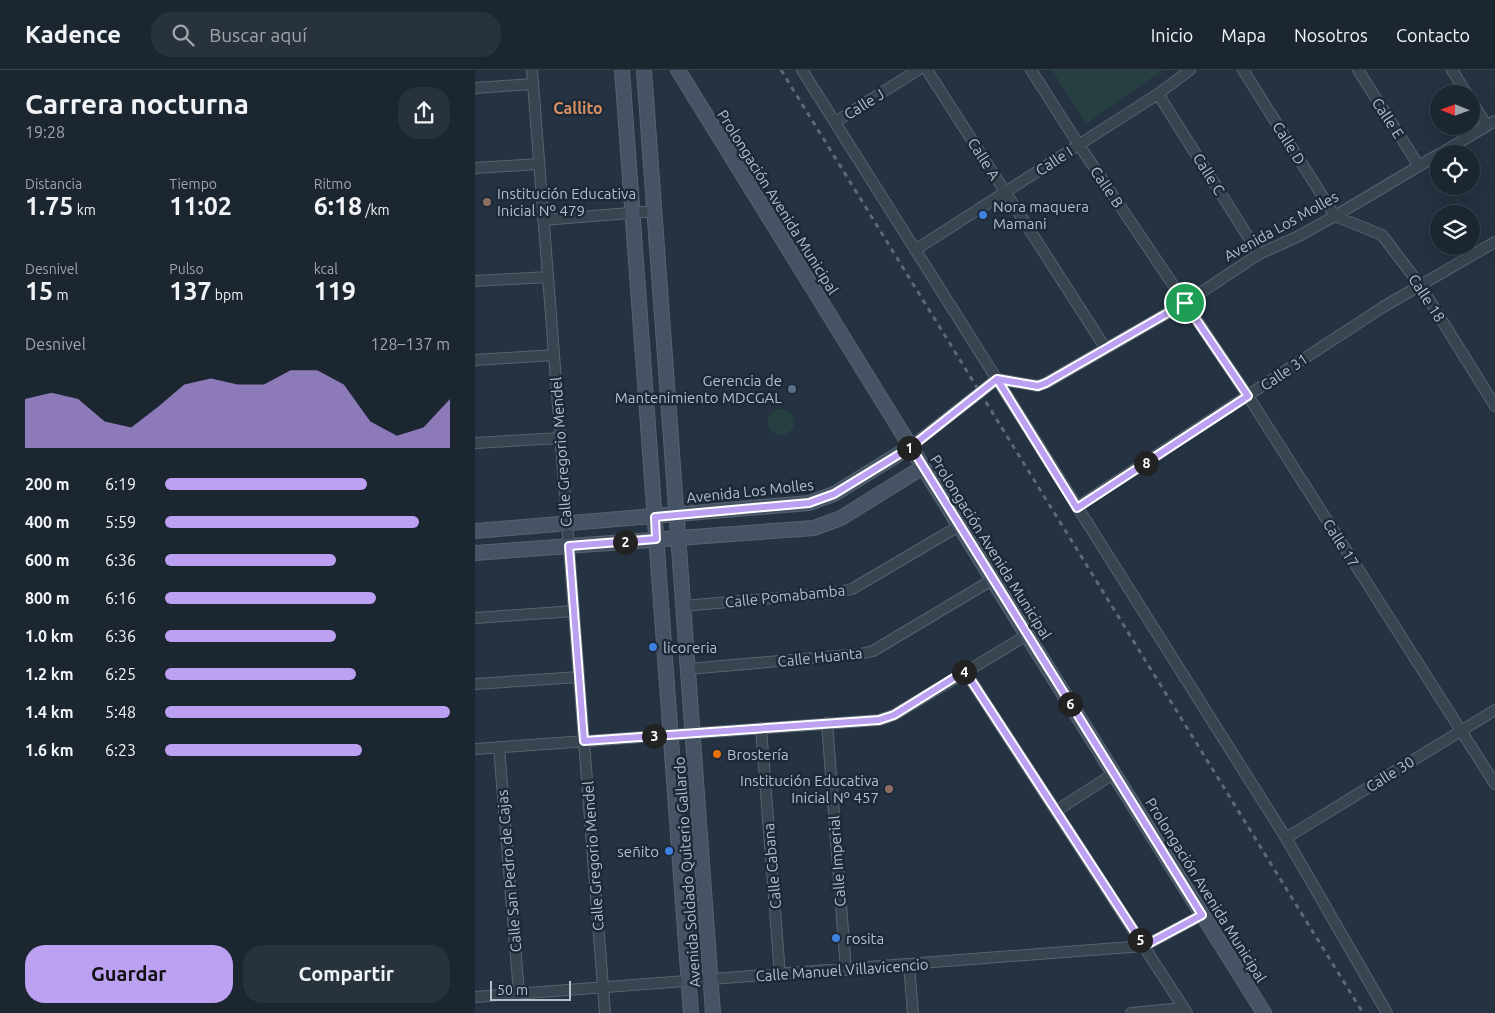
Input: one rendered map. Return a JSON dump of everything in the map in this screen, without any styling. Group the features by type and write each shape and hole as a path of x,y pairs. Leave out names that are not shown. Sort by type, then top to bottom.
{"street":[{"name":"Calle Gregorio Mendel","path":"531,70 605,1013"},
{"name":"Avenida Soldado Quiterio Gallardo","path":"622,70 691,1013"},
{"name":"Avenida Soldado Quiterio Gallardo","path":"644,70 713,1013"},
{"name":"Prolongación Avenida Municipal","path":"678,70 992,580 1264,1013"},
{"path":"802,70 1286,838 1387,1013"},
{"name":"Calle J","path":"835,122 917,70"},
{"name":"Calle A","path":"927,70 1105,349"},
{"name":"Calle B","path":"1031,70 1185,303"},
{"name":"Calle I","path":"915,250 1158,94 1190,70"},
{"name":"Calle D","path":"1243,70 1335,216"},
{"name":"Calle E","path":"1358,70 1419,166"},
{"path":"1452,70 1461,85"},
{"path":"475,88 533,84"},
{"name":"Calle C","path":"1158,94 1259,254"},
{"path":"1480,111 1491,124"},
{"name":"Avenida Los Molles","path":"1455,145 1491,124"},
{"name":"Avenida Los Molles","path":"475,531 677,516 817,501 834,494 911,447 997,379 1038,386 1185,303 1259,254 1299,236 1430,159"},
{"path":"475,168 539,164"},
{"path":"543,220 654,211"},
{"name":"Calle 18","path":"1335,216 1382,235 1420,285 1495,406"},
{"name":"Calle 31","path":"1077,508 1383,306 1495,242"},
{"path":"475,281 548,277"},
{"name":"Calle 17","path":"1185,303 1248,396 1495,784"},
{"path":"475,360 554,355"},
{"path":"475,443 560,438"},
{"path":"475,553 824,526 841,518 923,467"},
{"name":"Calle Pomabamba","path":"683,606 835,594 852,589 959,526"},
{"name":"Calle Huanta","path":"688,669 860,654 873,650 992,580"},
{"path":"475,618 574,611"},
{"path":"475,749 827,722 879,720 894,715 1027,635"},
{"path":"965,671 1186,1010"},
{"path":"475,684 579,677"},
{"name":"Calle 30","path":"1286,838 1495,710"},
{"name":"Calle Imperial","path":"827,722 846,970"},
{"name":"Calle Cabana","path":"761,728 781,974"},
{"name":"Calle San Pedro de Cajas","path":"499,747 519,994"},
{"path":"1056,811 1113,774"},
{"name":"Calle Manuel Villavicencio","path":"475,997 1144,946 1202,915"},
{"path":"909,965 913,1013"},
{"path":"1131,1013 1186,1010"}],"green space":[{"path":"1052,70 1163,70 1086,124"},
{"path":"781,409 790,413 794,422 790,431 781,435 772,431 768,422 772,413"}],"railway":[{"path":"781,70 1363,1013"}],"place":[{"name":"Institución Educativa Inicial Nº 479","path":"487,202"},
{"name":"Nora maquera Mamani","path":"983,215"},
{"name":"Gerencia de Mantenimiento MDCGAL","path":"792,389"},
{"name":"licoreria","path":"653,647"},
{"name":"Brostería","path":"717,754"},
{"name":"Institución Educativa Inicial Nº 457","path":"889,789"},
{"name":"señito","path":"669,851"},
{"name":"rosita","path":"836,938"}],"district":[{"name":"Callito","path":"578,108"}],"route":[{"path":"1185,303 1046,383 1038,386 1008,379 997,379 962,408 911,447 826,498 809,503 655,517 656,539 569,546 584,741 827,722 879,720 894,715 965,671 1144,946 1202,915 911,447 997,379 1077,508 1248,396 1185,303"}]}
